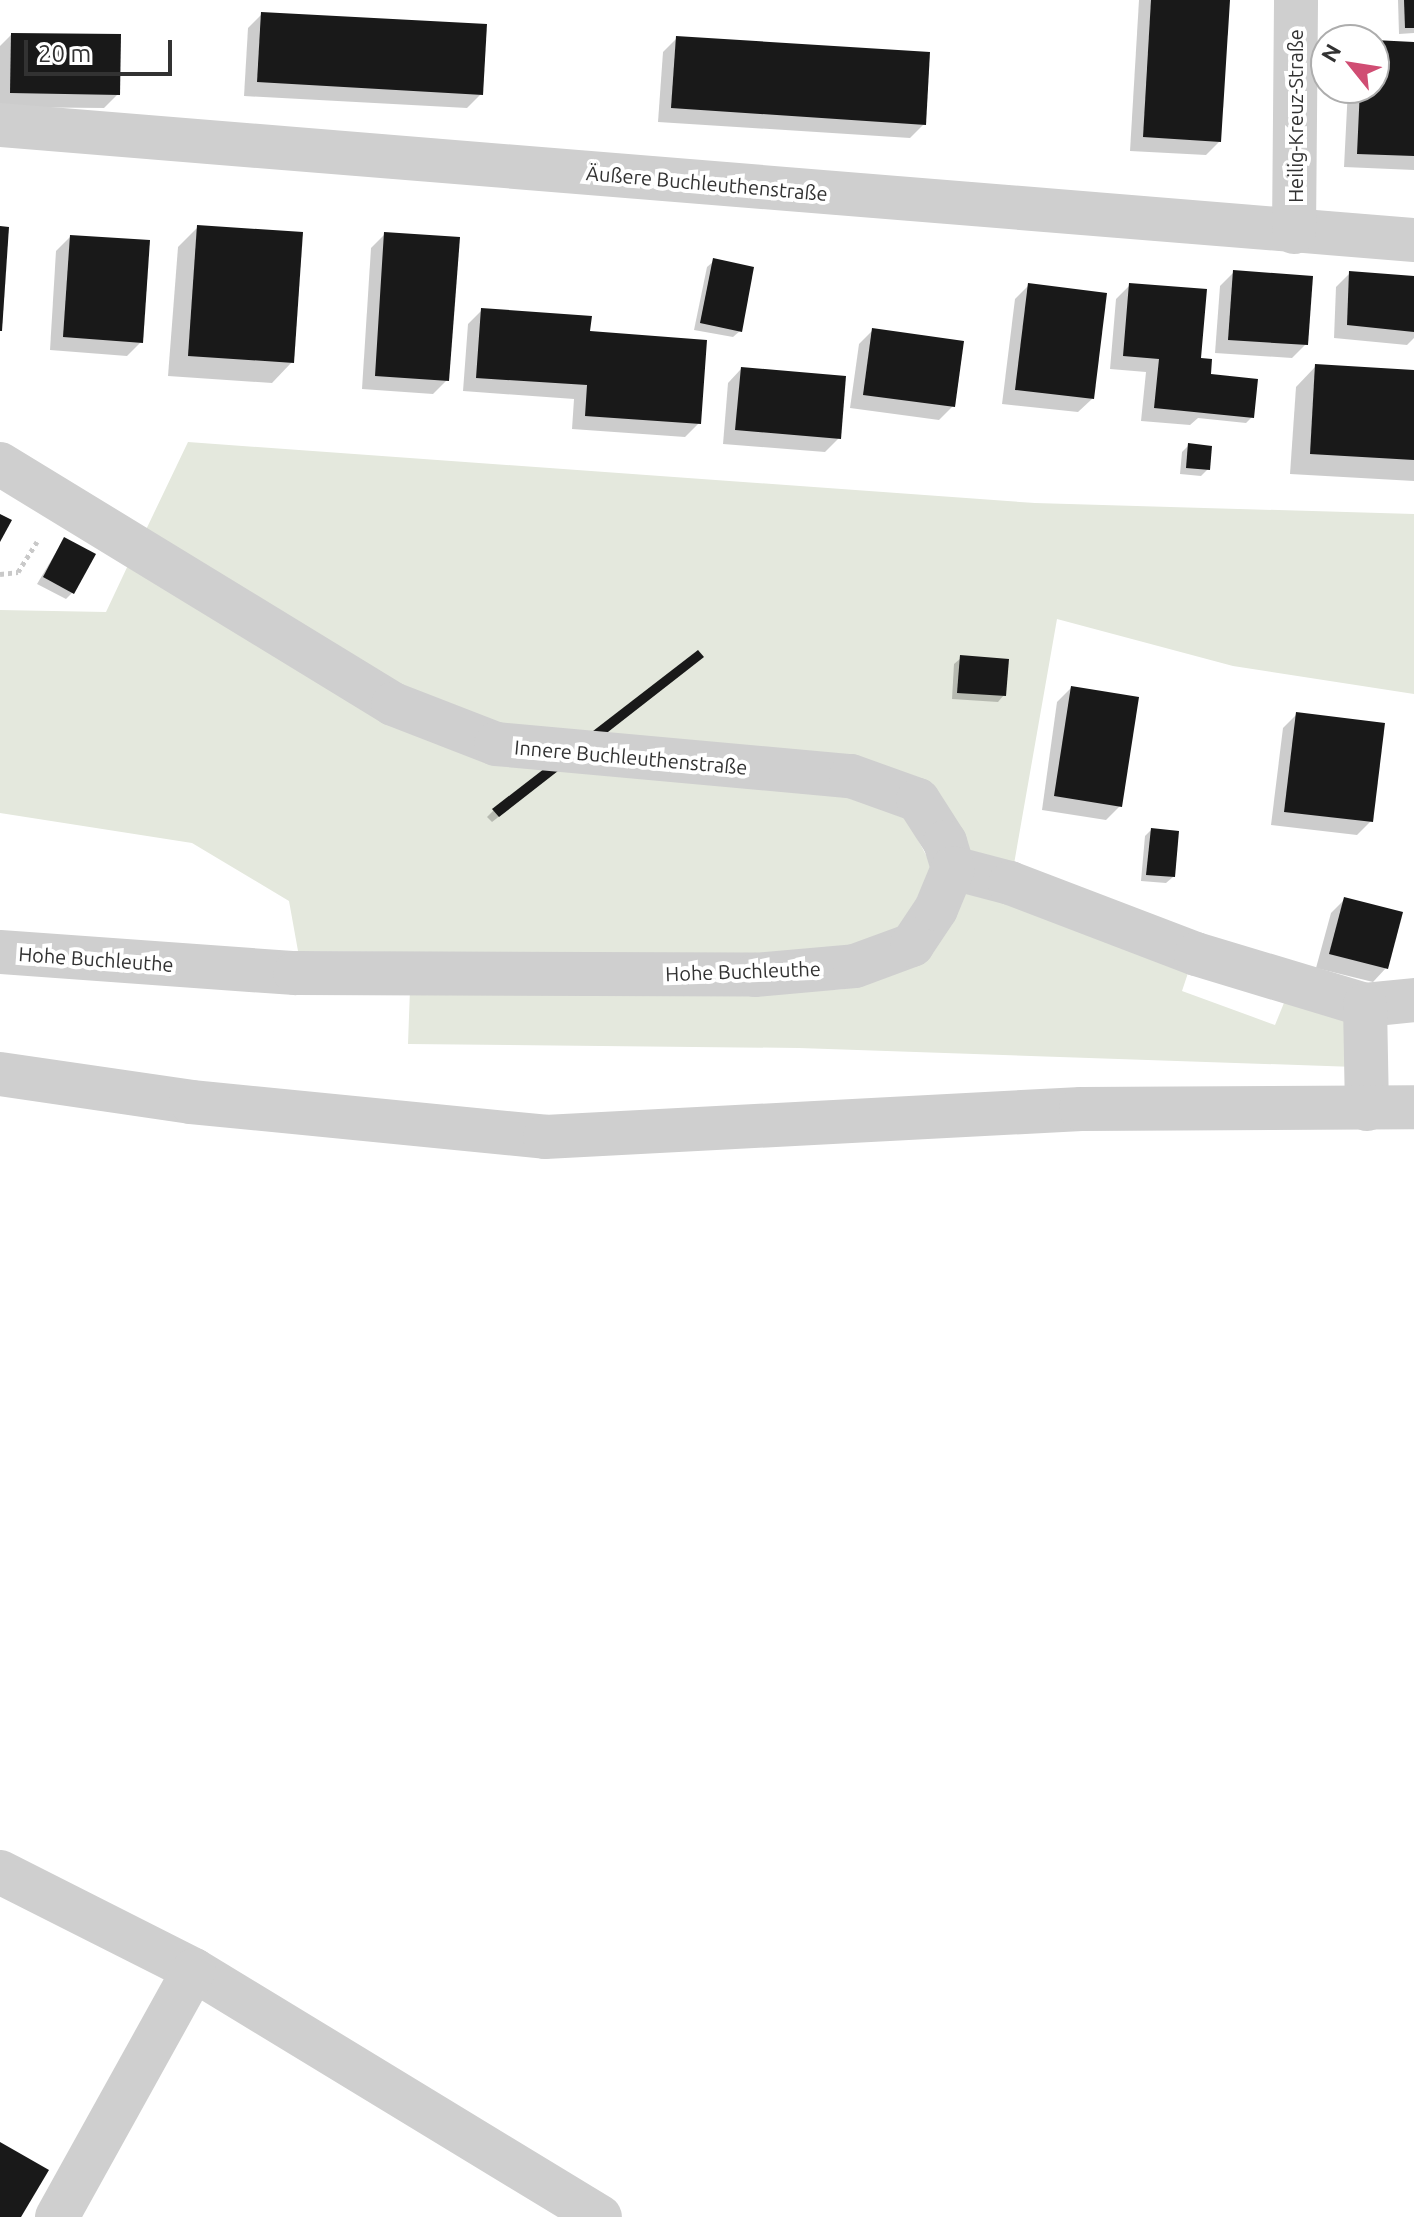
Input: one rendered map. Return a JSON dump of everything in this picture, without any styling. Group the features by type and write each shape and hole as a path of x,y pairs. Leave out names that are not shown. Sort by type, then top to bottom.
{"street":[{"name":"Heilig-Kreuz-Straße","path":"1294,232 1296,0"},
{"name":"Äußere Buchleuthenstraße","path":"0,125 1414,240"},
{"name":"Innere Buchleuthenstraße","path":"0,464 393,704 496,744 851,776 918,800 945,842 953,868"},
{"name":"Hohe Buchleuthe","path":"0,952 295,973 755,975 855,966 912,945 936,909 953,868"},
{"path":"953,868 1010,883 1196,954 1365,1005 1414,1000"},
{"path":"1365,1005 1367,1109"},
{"path":"6,1088 191,1102 545,1137 1081,1109 1414,1107"},
{"path":"0,1872 194,1970 600,2217"},
{"path":"57,2217 194,1970"}],"shaded area":[{"path":"188,442 1035,503 1414,514 1414,694 1233,666 1057,619 1014,864 968,854 964,835 932,783 851,756 499,729 402,697 142,538"},
{"path":"130,561 388,715 856,790 905,816 932,866 902,930 850,951 750,956 298,951 289,901 192,843 0,813 0,610 106,612"},
{"path":"966,887 1192,961 1182,991 1275,1025 1288,993 1354,1012 1355,1067 799,1048 408,1044 410,989 755,994 845,989 922,956"}],"building":[{"path":"1151,0 1230,0 1221,142 1143,137"},
{"path":"1404,0 1414,0 1414,28 1405,28"},
{"path":"261,12 487,24 483,95 257,82"},
{"path":"11,33 121,34 120,95 10,93"},
{"path":"676,36 930,52 926,125 671,108"},
{"path":"1390,41 1414,42 1414,156 1357,154 1359,104 1390,104"},
{"path":"197,225 303,232 294,363 188,356"},
{"path":"0,226 9,227 2,331 0,331"},
{"path":"384,232 460,237 449,381 375,376"},
{"path":"70,235 150,240 143,343 63,337"},
{"path":"713,258 754,267 742,332 700,323"},
{"path":"1233,270 1313,276 1308,345 1228,340"},
{"path":"1349,271 1414,276 1414,332 1347,325"},
{"path":"1028,283 1107,293 1094,399 1015,390"},
{"path":"1129,283 1207,289 1201,358 1212,359 1211,374 1258,379 1254,418 1154,408 1159,359 1123,356"},
{"path":"481,308 592,316 590,331 707,340 701,424 585,416 587,385 476,378"},
{"path":"872,328 964,341 955,407 863,395"},
{"path":"1315,364 1414,370 1414,460 1310,454"},
{"path":"741,367 846,376 841,439 735,430"},
{"path":"1188,443 1212,446 1210,470 1186,468"},
{"path":"0,514 12,520 0,542"},
{"path":"64,537 96,554 74,594 43,577"},
{"path":"698,650 704,657 499,817 492,809"},
{"path":"960,655 1009,659 1006,696 957,693"},
{"path":"1071,686 1139,697 1122,807 1054,796"},
{"path":"1296,712 1385,723 1373,822 1284,812"},
{"path":"1151,828 1179,831 1175,877 1146,875"},
{"path":"1344,897 1403,912 1388,969 1329,954"},
{"path":"0,2142 49,2170 21,2217 0,2217"}]}
